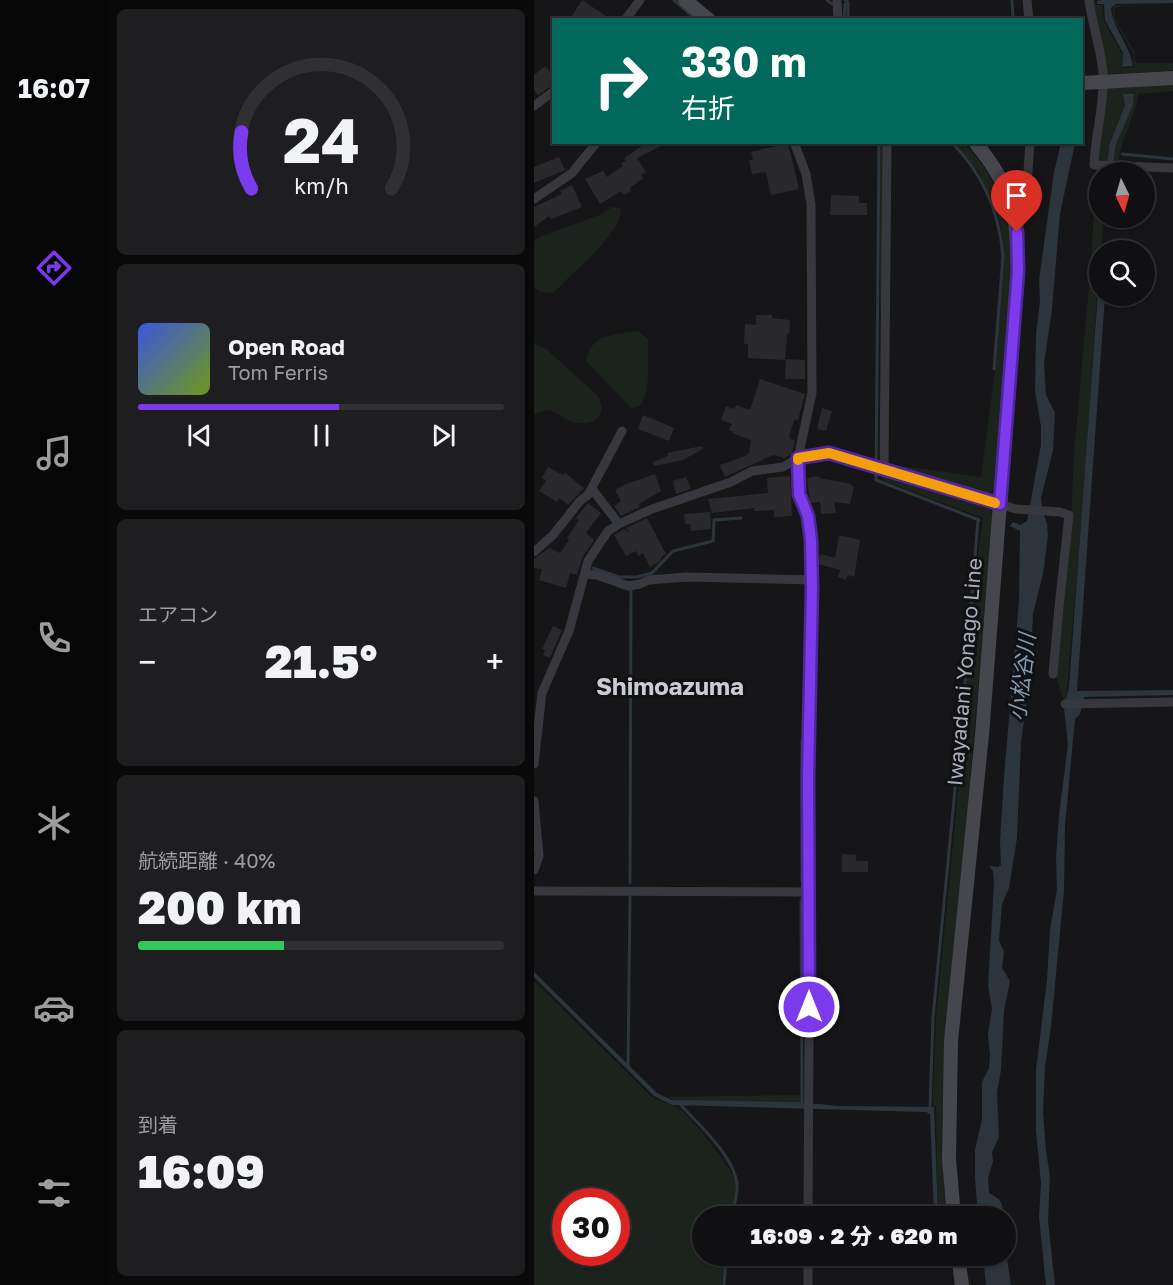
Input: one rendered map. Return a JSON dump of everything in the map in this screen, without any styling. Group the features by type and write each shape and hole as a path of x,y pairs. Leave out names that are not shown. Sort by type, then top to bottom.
{"main road":[{"path":"686,0 707,18"},
{"path":"1093,82 1173,78"},
{"name":"Iwayadani Yonago Line","path":"953,1206 949,1159 951,1041 982,735 1018,271 1017,232 1012,201 1003,181 976,144"},
{"path":"959,1266 962,1285"}],"street":[{"path":"626,18 640,0"},
{"path":"837,0 838,18"},
{"path":"1027,0 1029,18"},
{"path":"1089,0 1103,70 1093,82 1103,107 1095,144 1094,165 1173,168"},
{"path":"534,106 552,92"},
{"path":"534,199 572,173 595,144"},
{"path":"795,144 806,174 812,204 812,393 798,458 799,494 808,516 811,540 812,580 808,777 808,1206"},
{"path":"883,470 887,144"},
{"path":"1017,232 1026,200 1030,144"},
{"path":"534,552 553,535 592,489 622,431"},
{"path":"534,764 542,693 569,631 588,561 608,531 652,509 731,482 752,471 783,467 798,458 829,453 1016,509 1069,514 1053,674"},
{"path":"592,489 619,524"},
{"path":"586,574 597,575 628,586 649,580 681,577 812,580"},
{"path":"1065,704 1173,702"},
{"path":"534,801 539,844 539,856 534,870"},
{"path":"534,891 809,892"},
{"path":"808,1266 808,1285"}],"shaded area":[{"path":"1090,0 1095,0 1096,5 1102,5 1104,21 1122,54 1122,68 1134,67 1133,53 1113,18 1113,8 1116,5 1173,4 1122,6 1115,8 1114,17 1134,51 1135,61 1173,63 1173,71 1106,74"},
{"path":"1173,84 1173,91 1138,94 1118,162 1114,162 1115,147 1133,105 1134,94 1123,94 1125,105 1108,146 1108,162 1101,162 1097,159 1106,87"},
{"path":"881,144 885,144 881,376 879,201"},
{"path":"954,144 965,144 991,178 1002,203 1013,246 995,489 989,493 967,490 889,467 887,464 981,477 995,370 1004,250 1000,223 979,173"},
{"path":"612,207 621,208 620,217 609,236 591,256 553,293 540,292 534,287 534,241 602,214"},
{"path":"1093,228 1103,228 1102,240 1092,240"},
{"path":"1089,285 1089,306 1096,306 1066,701 1062,696 1056,676 1071,520 1074,454"},
{"path":"639,331 648,340 648,380 642,403 631,408 586,361 588,352 598,340"},
{"path":"534,343 546,349 597,395 602,408 598,418 581,423 570,421 550,410 534,415"},
{"path":"881,475 983,503 990,508 993,516 945,1071 942,1127 947,1206 938,1206 937,1186 936,1107 933,1106 936,1017 956,813 975,576 983,518 881,478"},
{"path":"534,981 652,1097 683,1112 726,1164 735,1180 736,1189 732,1206 692,1206 692,1266 723,1266 722,1285 534,1285"},
{"path":"803,1095 804,1102 679,1101 667,1097"}],"water":[{"path":"1173,0 1173,3 1116,4 1111,8 1112,16 1129,51 1133,66 1122,67 1123,53 1105,20 1104,4 1097,4 1097,1"},
{"path":"1123,94 1134,94 1133,105 1115,147 1114,162 1108,162 1109,145 1125,105"},
{"name":"小松谷川","path":"1061,144 1075,144 1060,214 1052,309 1044,364 1046,395 1055,413 1053,450 1041,498 1048,536 1043,574 1033,614 1031,654 1026,672 1027,700 1021,742 1017,838 1009,888 1002,904 999,940 1004,952 1002,968 1010,981 1004,1011 1001,1070 997,1092 999,1137 992,1152 993,1161 988,1178 989,1193 1001,1202 1002,1206 977,1206 975,1150 982,1120 982,1082 989,1068 988,1034 992,1009 988,985 994,884 993,871 989,866 1001,865 1000,841 1004,777 1019,601 1020,531 1010,526 1013,522 1021,525 1027,521 1041,445 1041,427 1035,391 1039,280 1054,172"},
{"path":"1097,306 1104,306 1077,691 1173,690 1173,695 1084,697 1080,714 1075,719 1065,825 1064,890 1045,1066 1043,1113 1050,1176 1048,1221 1055,1285 1046,1285 1039,1217 1041,1183 1036,1131 1036,1070 1047,980 1050,929 1057,890 1056,858 1059,815 1068,745 1064,708 1069,687"},
{"path":"534,972 657,1093 672,1100 934,1107 938,1206 934,1206 930,1114 926,1112 672,1105 654,1096 534,977"},
{"path":"984,1266 1008,1266 1011,1285 986,1285"}],"building":[{"path":"582,0 609,18 575,18 572,16"},
{"path":"545,66 552,74 552,85 538,95 534,90 534,75"},
{"path":"645,144 665,144 637,158 646,172 641,175 643,178 630,188 631,191 624,195 621,191 600,204 585,179 603,171 607,177 623,166 621,163 626,161 624,158"},
{"path":"788,144 799,189 771,195 766,172 752,174 749,160 753,160 751,152"},
{"path":"559,157 565,170 534,183 534,167"},
{"path":"572,185 582,207 551,219 549,216 534,227 534,207 562,194 560,191"},
{"path":"831,195 859,196 859,203 867,203 867,215 830,215"},
{"path":"756,315 772,315 772,318 790,320 785,360 748,358 748,344 744,344 745,324 756,325"},
{"path":"786,359 805,360 805,379 785,379"},
{"path":"760,379 805,394 798,420 795,419 789,436 790,439 795,440 792,454 784,458 773,455 725,477 720,465 746,456 749,453 751,440 732,433 734,432 729,430 732,424 721,420 726,406 734,409 736,405 750,410"},
{"path":"822,408 832,411 826,431 817,429"},
{"path":"643,415 674,428 669,441 638,429"},
{"path":"702,446 703,449 683,460 654,466 653,462 668,456 667,453"},
{"path":"548,467 563,475 565,473 584,488 568,505 559,498 557,502 539,491 546,481 542,478"},
{"path":"655,474 661,491 639,504 640,507 621,516 614,506 621,501 615,490"},
{"path":"790,476 792,516 774,517 774,510 755,511 754,508 712,513 708,499 768,493 767,478"},
{"path":"819,476 819,478 852,484 851,486 854,486 850,504 834,502 836,513 821,514 820,502 810,503 807,478"},
{"path":"686,477 691,489 676,494 673,481"},
{"path":"588,503 601,513 586,533 594,540 582,558 577,575 570,573 566,588 539,580 542,569 534,568 534,559 549,548 560,553 579,520 576,518"},
{"path":"710,512 711,529 691,531 690,524 685,524 684,514"},
{"path":"647,518 666,554 650,567 643,553 638,556 636,551 626,556 614,535 624,529 630,533 626,528"},
{"path":"839,535 860,540 854,577 848,575 846,580 838,577 840,570 818,564 820,554 835,558"},
{"path":"553,626 562,630 550,658 543,655 545,650 542,649"},
{"path":"842,854 856,855 856,861 868,861 868,872 842,872"}],"waterway":[{"path":"674,0 695,18"},
{"path":"827,0 832,4"},
{"path":"845,0 848,2 848,18"},
{"path":"1012,0 1013,18"},
{"path":"844,18 845,4"},
{"path":"879,144 876,480 979,520"},
{"path":"953,144 972,167 988,194 1001,240 1003,256 994,369"},
{"path":"1122,154 1173,159"},
{"path":"593,568 619,577 637,577 652,573 673,551 713,541 714,520 741,518"},
{"path":"930,1109 933,1017 964,696 978,519"},
{"path":"630,883 631,589"},
{"path":"802,740 802,881"},
{"path":"628,1066 630,897"},
{"path":"801,900 802,1105"},
{"path":"680,1104 714,1141 729,1162 737,1184 734,1206"},
{"path":"724,1285 725,1266"}],"slow traffic":[{"path":"798,460 798,458 829,453 995,503"}],"district":[{"name":"Shimoazuma","path":"670,687"}],"route":[{"path":"809,1007 808,777 812,588 811,540 808,516 799,494 798,458 829,453 1000,504 1018,271 1017,232"}]}
